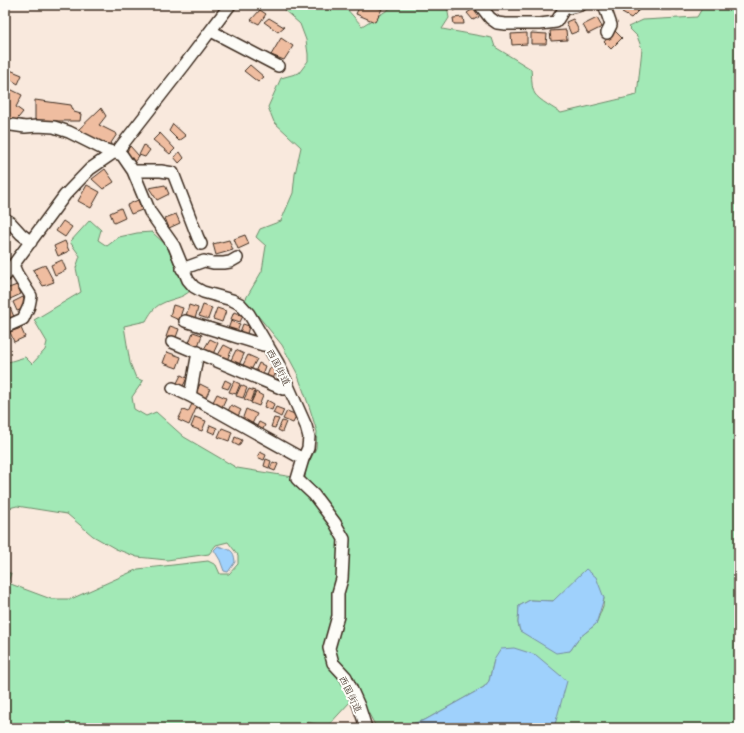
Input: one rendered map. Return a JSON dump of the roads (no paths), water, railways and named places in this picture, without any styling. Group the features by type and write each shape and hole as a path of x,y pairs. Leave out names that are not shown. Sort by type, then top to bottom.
{"street":[{"path":"5,276 65,195 90,170 120,147 230,5"},
{"path":"480,5 490,18 497,23 505,24 540,24 556,22 563,7 581,5"},
{"path":"604,5 611,25 607,33"},
{"path":"211,31 278,66"},
{"name":"西国街道","path":"5,124 25,127 54,127 69,132 102,149 122,155 132,171 150,212 174,246 182,269 188,280 194,287 203,292 232,300 240,304 249,314 278,363 306,426 309,437 308,448 297,479 314,495 335,523 344,539 342,579 338,593 338,616 329,648 333,663 346,677 359,706 366,728"},
{"path":"132,171 161,171 173,173 201,244"},
{"path":"5,219 31,242"},
{"path":"182,269 204,261 224,263 230,262 237,258"},
{"path":"5,327 23,319 29,306 31,296 13,265"},
{"path":"186,321 268,346"},
{"path":"172,342 283,389 289,388"},
{"path":"190,396 198,352"},
{"path":"173,388 303,459"}],"water":[{"path":"218,546 228,549 234,555 235,562 228,572 224,571 214,550"},
{"path":"586,569 596,577 604,598 596,624 580,637 570,651 556,653 520,631 518,623 519,606 530,600 553,601"},
{"path":"514,648 536,655 567,681 554,728 399,728 425,720 484,687 489,681 494,660 501,649"}]}
